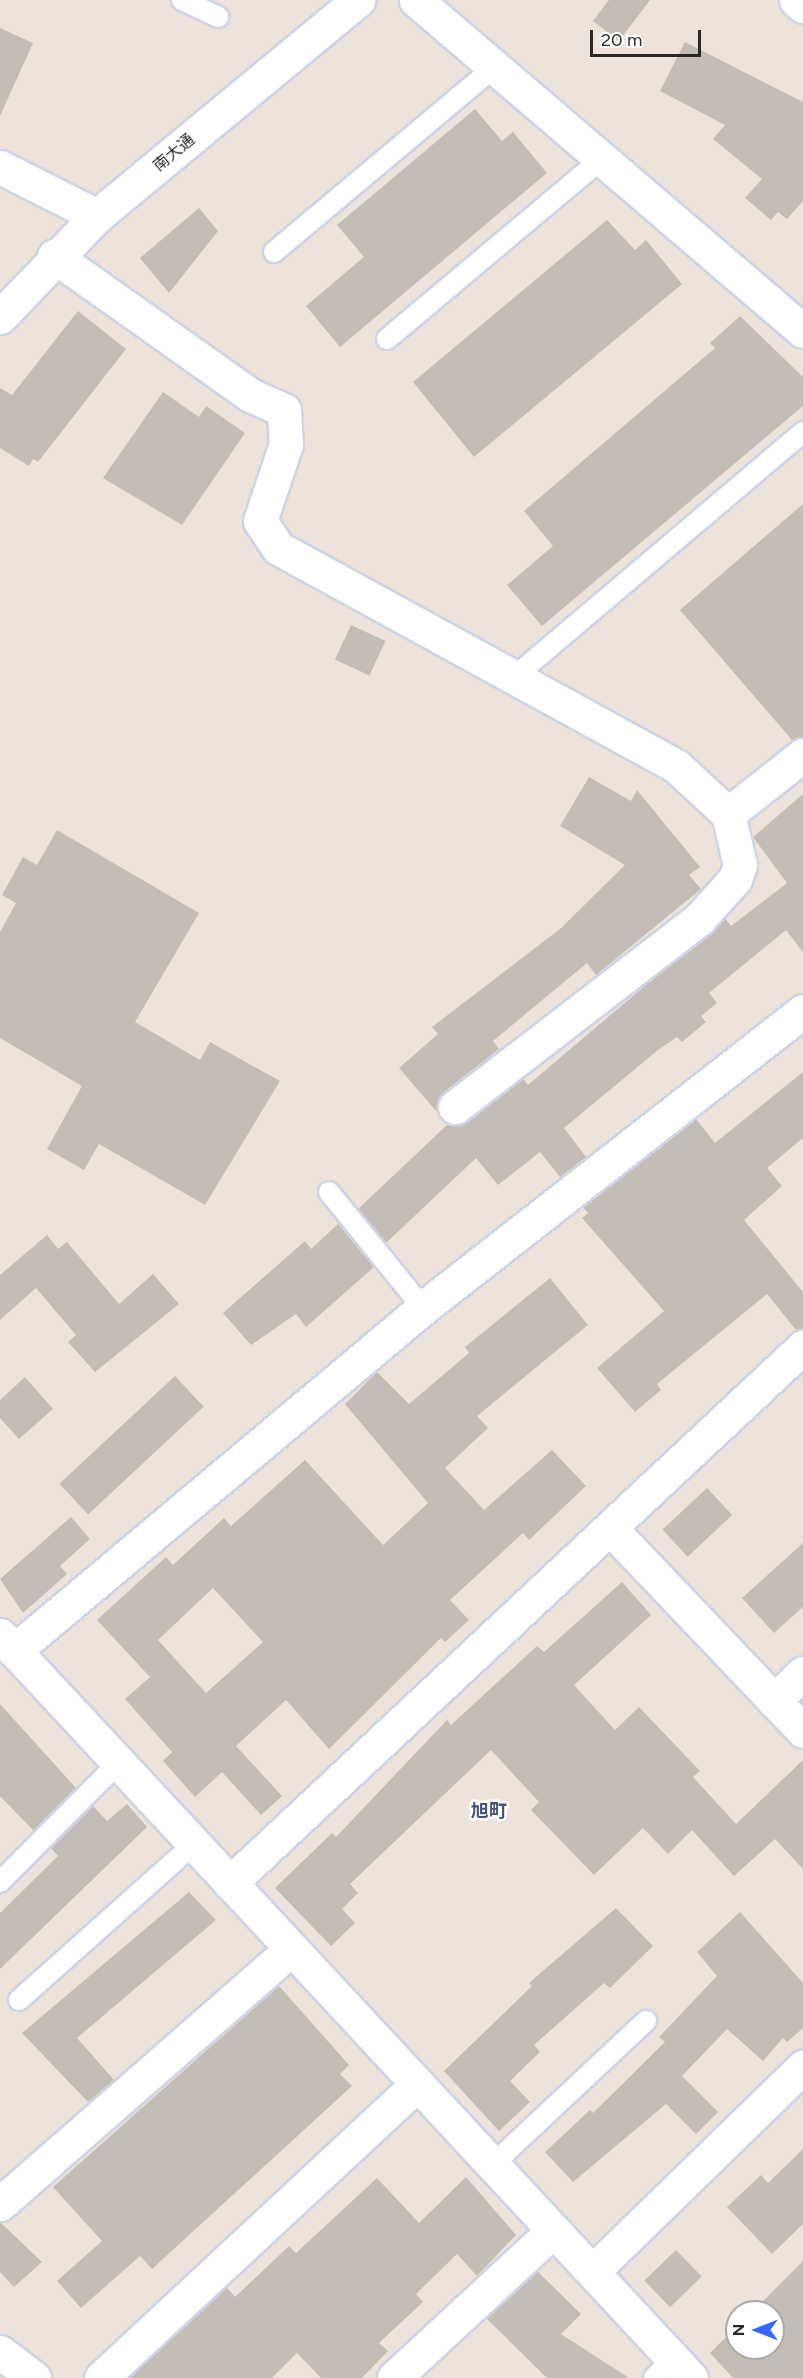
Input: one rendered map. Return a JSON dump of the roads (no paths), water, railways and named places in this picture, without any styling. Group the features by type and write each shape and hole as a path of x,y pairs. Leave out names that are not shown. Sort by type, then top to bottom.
{"street":[{"name":"南大通","path":"0,317 54,256 97,216 358,0"},
{"path":"416,0 496,66 803,331"},
{"path":"796,0 803,6"},
{"path":"0,167 97,216"},
{"path":"54,256 250,395 284,410 286,444 260,522 278,548 676,766 728,814 740,865 735,879 706,911 455,1107"},
{"path":"728,814 803,755"},
{"path":"672,2371 593,2271 416,2085 4,1641 423,1308 803,1011"},
{"path":"230,1883 803,1347"},
{"path":"610,1528 803,1731"},
{"path":"774,1701 803,1673"},
{"path":"0,2204 291,1949"},
{"path":"593,2271 803,2067"},
{"path":"101,2378 416,2085"},
{"path":"394,2378 553,2231"},
{"path":"0,2352 34,2378"}],"lane":[{"path":"182,0 218,17"},
{"path":"274,252 496,66"},
{"path":"387,339 603,158"},
{"path":"513,678 803,432"},
{"path":"329,1192 423,1308"},
{"path":"0,1882 118,1763"},
{"path":"19,2000 194,1844"},
{"path":"492,2165 646,2021"}],"district":[{"name":"旭町","path":"489,1811"}]}
